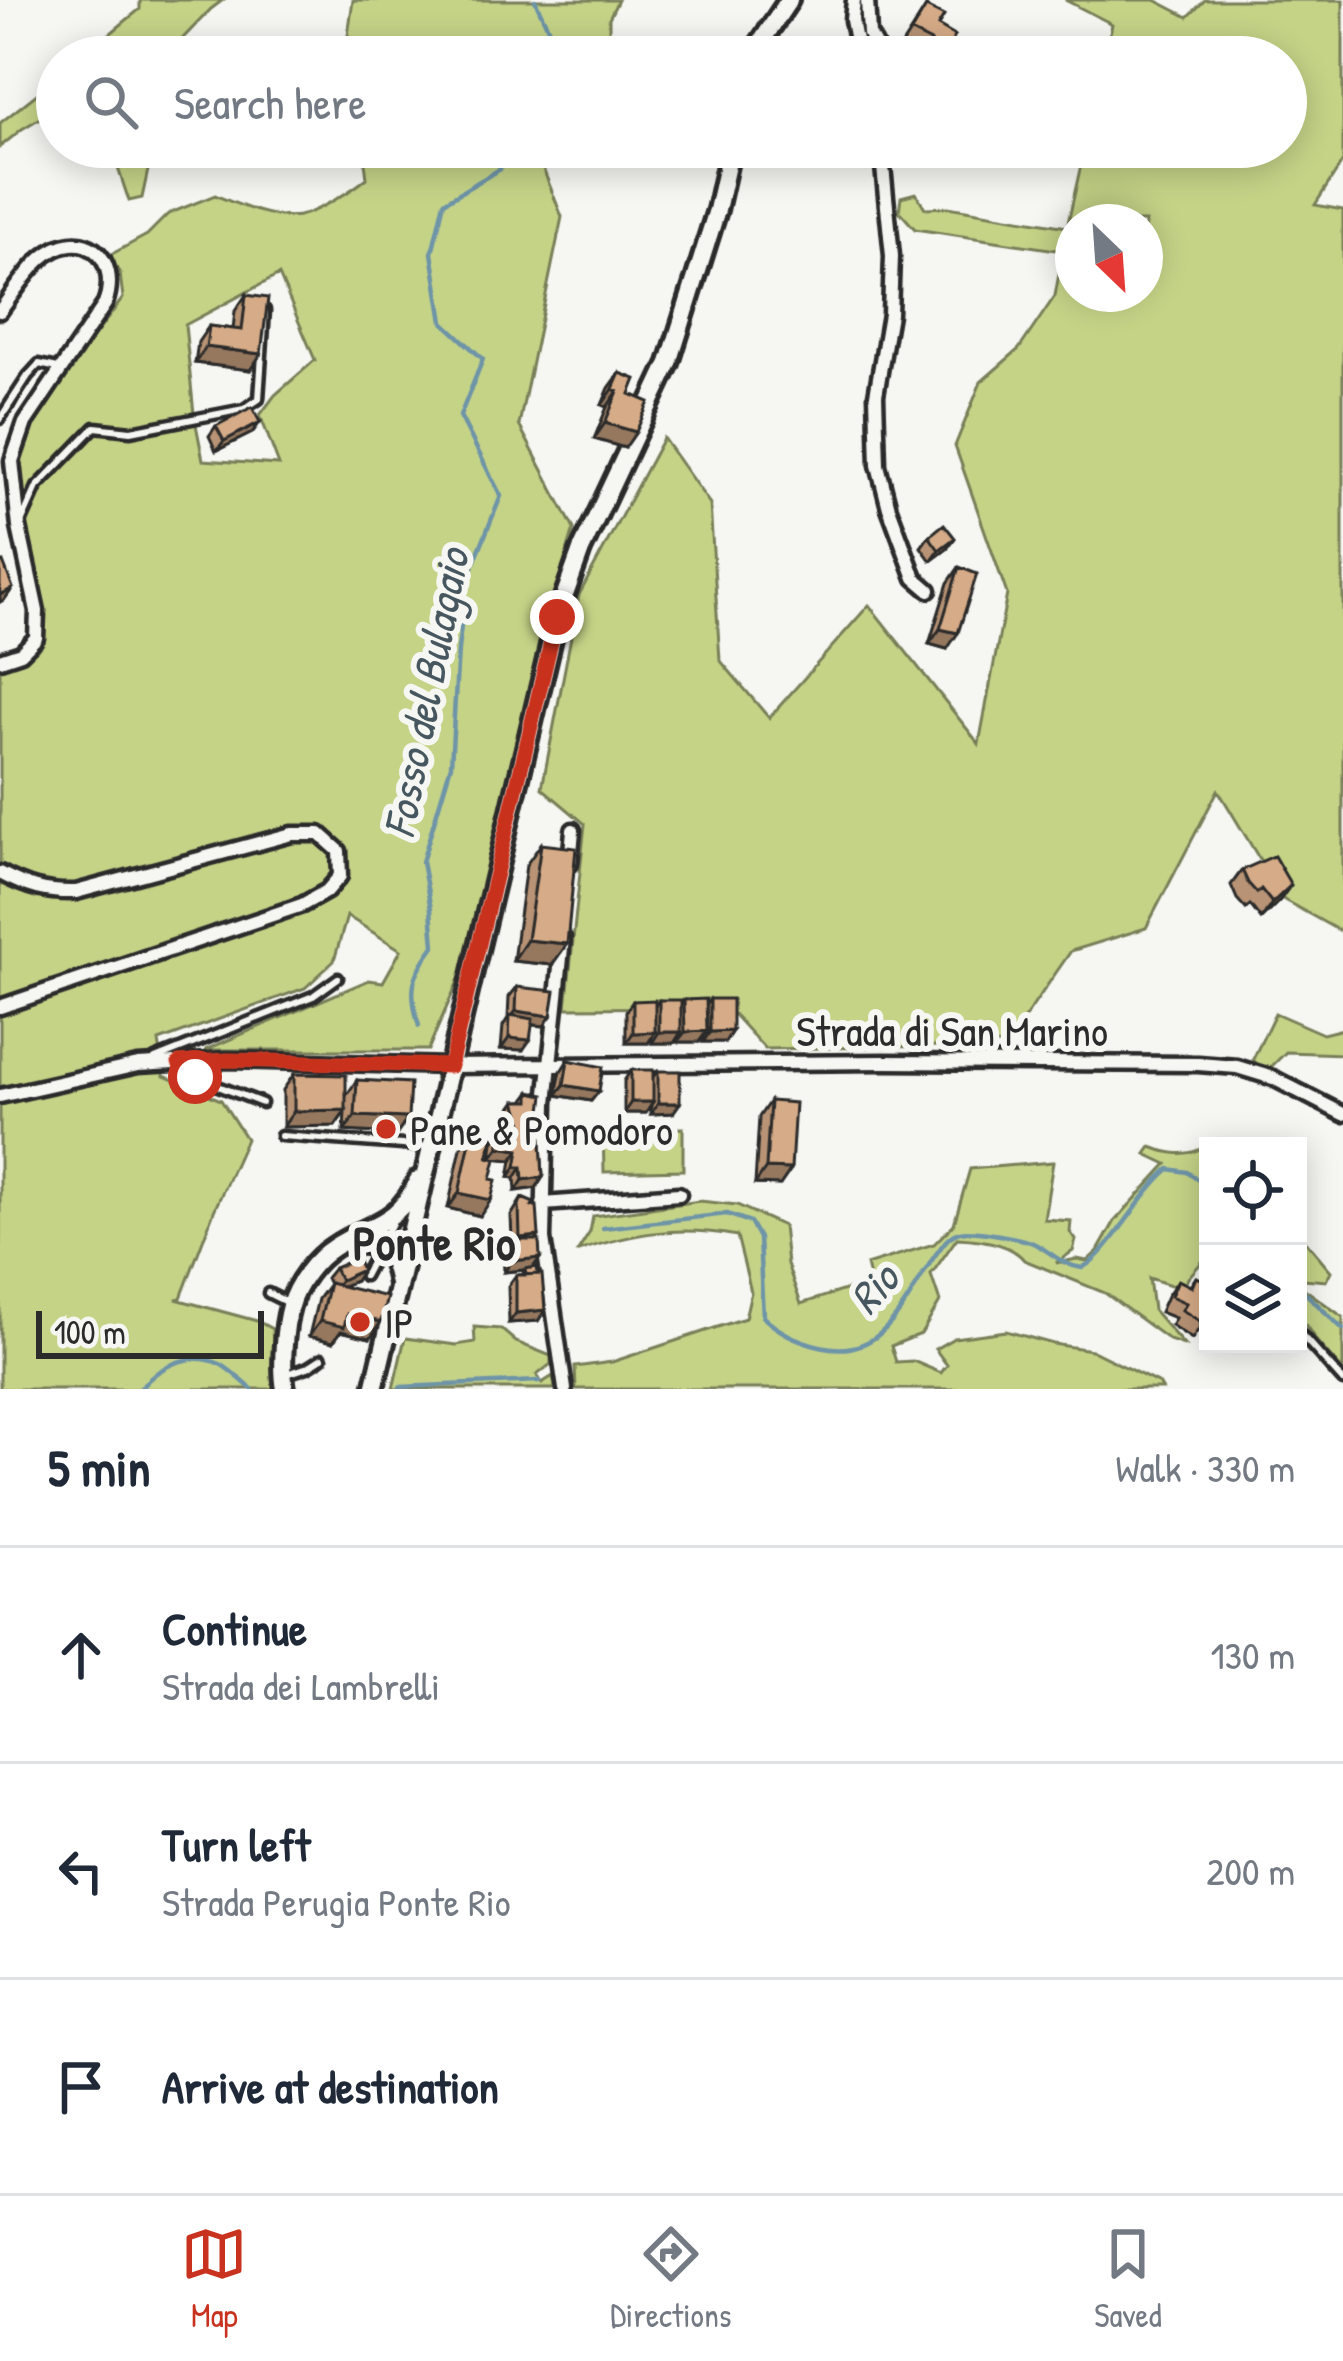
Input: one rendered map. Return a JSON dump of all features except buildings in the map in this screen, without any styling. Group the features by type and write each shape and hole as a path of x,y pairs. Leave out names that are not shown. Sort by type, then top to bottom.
{"main road":[{"path":"765,36 789,0"},
{"path":"374,1389 557,617 581,550 669,363 726,168"},
{"path":"284,1382 290,1304 314,1264 337,1245 396,1215 413,1193 434,1147"},
{"path":"337,1245 380,1246 395,1264 399,1291"}],"street":[{"path":"854,0 855,36"},
{"path":"867,0 870,36"},
{"path":"883,168 892,256 890,314 875,395 878,465 915,578 929,590"},
{"path":"0,311 43,257 56,249 74,243 90,247 103,258 110,274 105,304 25,423 12,461 19,526 37,611 36,638 21,653 0,660"},
{"path":"569,876 573,830"},
{"path":"0,873 48,893 76,892 292,834 320,834 339,851 340,876 328,891 302,905 0,1007"},
{"path":"564,923 546,1103 543,1239 565,1389"},
{"name":"Strada di San Marino","path":"0,1096 139,1065 228,1060 450,1066 1198,1064 1237,1067 1274,1078 1343,1114"},
{"path":"543,1204 679,1194"}],"lane":[{"path":"19,526 37,487 94,427 131,431 244,410 260,399 265,308"},
{"path":"0,419 39,364 62,369"},
{"path":"139,1065 294,1004 338,978"},
{"path":"179,1063 195,1077 262,1103"},
{"path":"281,1136 434,1147"},
{"path":"364,1276 396,1215"},
{"path":"268,1293 290,1304"},
{"path":"1307,1340 1343,1381"},
{"path":"284,1382 322,1358"}],"green space":[{"path":"140,0 223,0 185,36 107,36 140,9"},
{"path":"353,0 618,0 609,18 609,36 348,36"},
{"path":"1065,0 1155,0 1188,17 1205,0 1343,0 1343,161 1315,205 1343,210 1343,933 1284,900 1218,790 1146,928 1071,951 1006,1045 765,1049 727,1007 566,1008 585,824 542,788 579,595 663,438 710,504 720,660 769,718 869,605 979,744 1007,594 955,446 981,382 1019,349 1055,296 1055,312 1163,312 1163,204 1072,204 1080,168 1307,168 1307,36 1109,36 1112,24"},
{"path":"36,95 36,121 0,147 0,123"},
{"path":"118,168 148,168 142,198 129,201"},
{"path":"366,168 544,168 562,217 519,425 574,529 538,650 462,972 428,1050 205,1050 369,980 383,982 401,950 347,916 334,961 305,988 159,1041 164,1076 221,1100 246,1139 181,1298 176,1299 272,1329 276,1389 0,1389 0,668 41,647 43,612 16,456 30,421 123,298 120,274 110,255 147,235 168,214 215,195 289,217 335,200 367,178","holes":["279,275 315,360 260,415 279,465 203,460 185,325"]},
{"path":"916,193 925,208 948,207 1055,225 1055,250 915,229 899,211 901,197"},
{"path":"1275,1013 1323,1034 1343,1029 1343,1054 1286,1052 1270,1068 1259,1067 1253,1059"},
{"path":"683,1128 683,1170 604,1172 603,1129"},
{"path":"1151,1147 1176,1153 1199,1149 1199,1265 1183,1289 1149,1278 1153,1310 1184,1345 1169,1340 1105,1293 1024,1260 1003,1246 957,1238 931,1275 940,1302 921,1334 891,1346 896,1362 913,1361 941,1373 947,1365 935,1349 954,1338 1006,1331 1091,1350 1162,1389 576,1389 575,1367 612,1362 745,1318 751,1292 737,1236 656,1233 578,1251 593,1216 700,1201 737,1205 783,1226 787,1264 801,1304 870,1282 866,1265 934,1244 954,1224 970,1169 1053,1162 1044,1219 1071,1221 1070,1232 1076,1240 1073,1251 1056,1263 1087,1261 1115,1221 1167,1164 1146,1154"},
{"path":"1307,1243 1331,1271 1326,1281 1307,1279"},
{"path":"1307,1291 1343,1317 1343,1371 1307,1327"},
{"path":"474,1327 501,1329 516,1342 551,1356 551,1364 537,1375 542,1383 553,1376 555,1389 393,1389 405,1338 456,1345 475,1342"}],"waterway":[{"name":"Fosso del Bulagaio","path":"535,0 550,36"},
{"name":"Fosso del Bulagaio","path":"419,1026 414,983 434,946 422,862 451,765 467,580 501,496 460,416 483,359 443,322 432,253 444,202 500,168"},
{"name":"Rio","path":"603,1228 727,1214 750,1222 759,1238 763,1317 797,1339 842,1349 861,1345 890,1324 955,1234 966,1231 1027,1241 1082,1268 1104,1249 1169,1169 1187,1172 1199,1181"},
{"name":"Rio","path":"1307,1295 1343,1329"},
{"name":"Rio","path":"140,1389 166,1367 198,1359 220,1364 252,1389"},
{"name":"Rio","path":"400,1387 539,1381"}],"place":[{"name":"Pane & Pomodoro","path":"386,1129"},
{"name":"IP","path":"360,1322"}],"district":[{"name":"Ponte Rio","path":"434,1242"}],"route":[{"path":"195,1077 179,1063 450,1066 557,617"}]}
